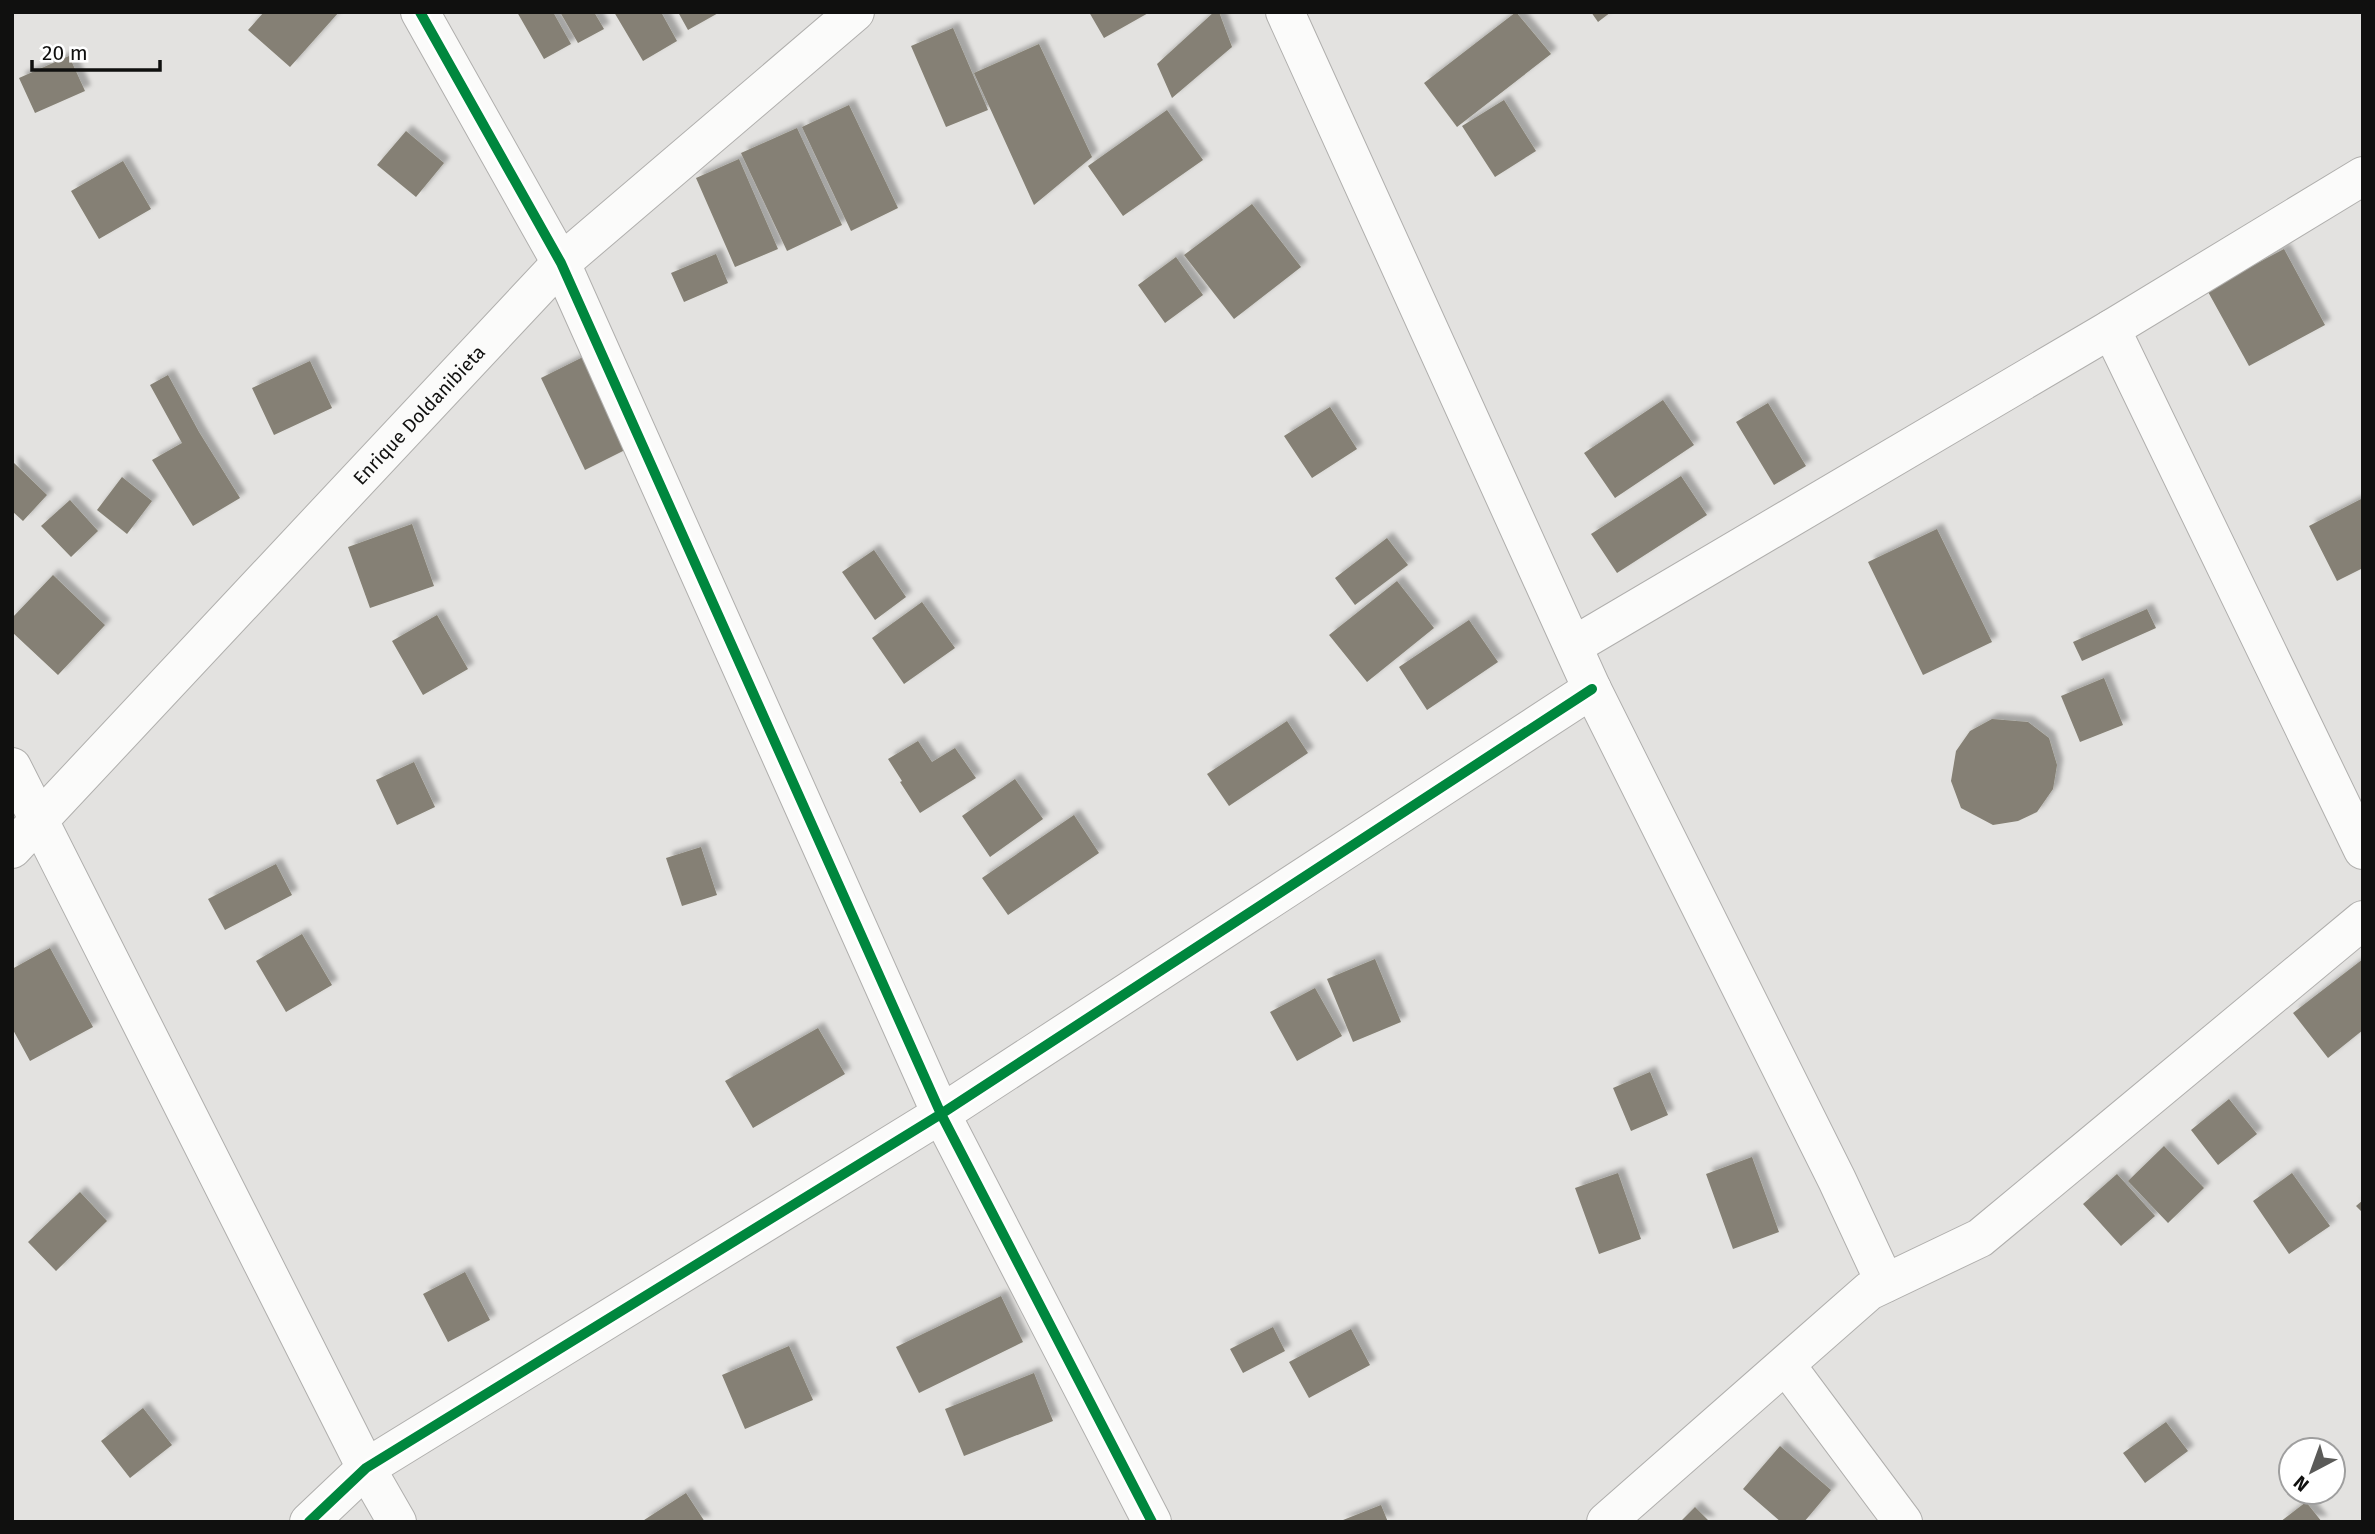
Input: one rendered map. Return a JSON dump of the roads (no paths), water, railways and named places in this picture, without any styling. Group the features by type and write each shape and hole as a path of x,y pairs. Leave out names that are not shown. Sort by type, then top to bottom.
{"street":[{"path":"420,12 561,263 941,1114 1153,1522"},
{"name":"Enrique Doldanibieta","path":"12,849 561,263 855,12"},
{"path":"1285,12 1592,689 1837,1180 1885,1283"},
{"path":"1573,646 2110,329 2363,176"},
{"path":"2110,329 2363,850"},
{"path":"309,1522 366,1468 941,1114 1592,689"},
{"path":"12,768 366,1468 397,1522"},
{"path":"1606,1522 1869,1291 1980,1238 2363,920"},
{"path":"1786,1365 1903,1522"}]}
